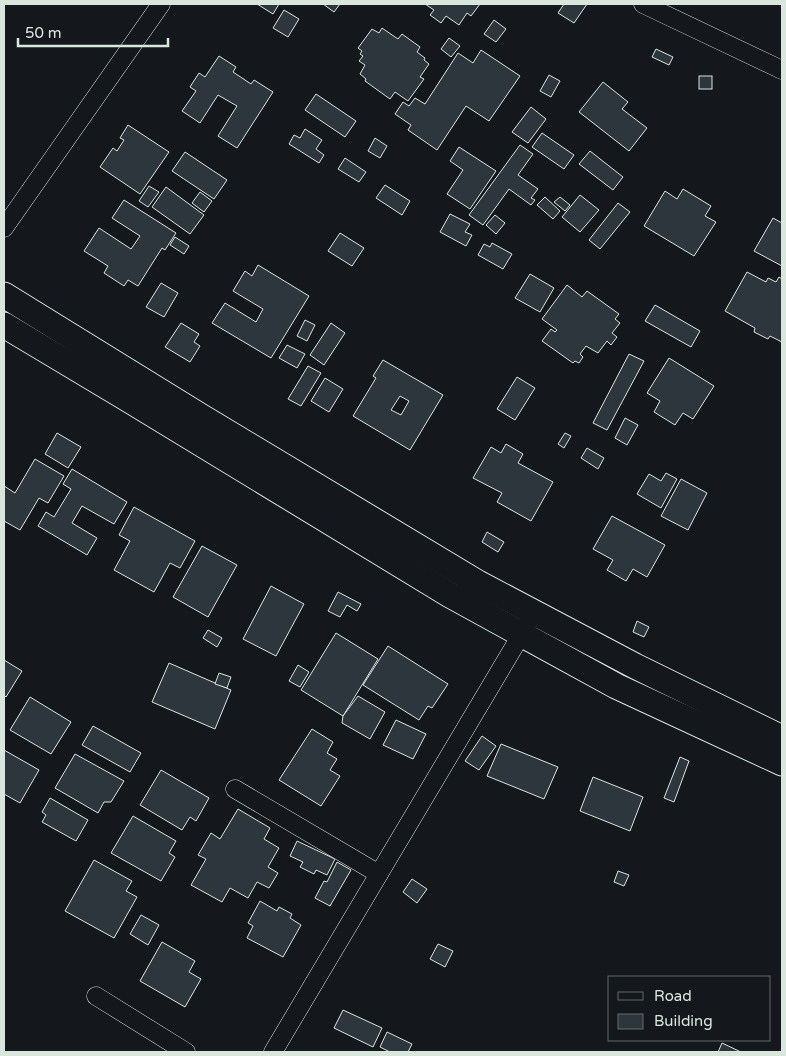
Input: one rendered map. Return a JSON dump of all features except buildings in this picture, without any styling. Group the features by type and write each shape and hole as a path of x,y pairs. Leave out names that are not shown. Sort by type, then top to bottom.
{"street":[{"path":"4,228 161,4"},
{"path":"643,4 782,70"},
{"path":"4,295 200,416 478,583 635,666 782,738"},
{"path":"4,325 450,595 616,686 782,763"},
{"path":"273,1052 534,612"},
{"path":"235,789 379,874"},
{"path":"96,996 186,1052"}]}
